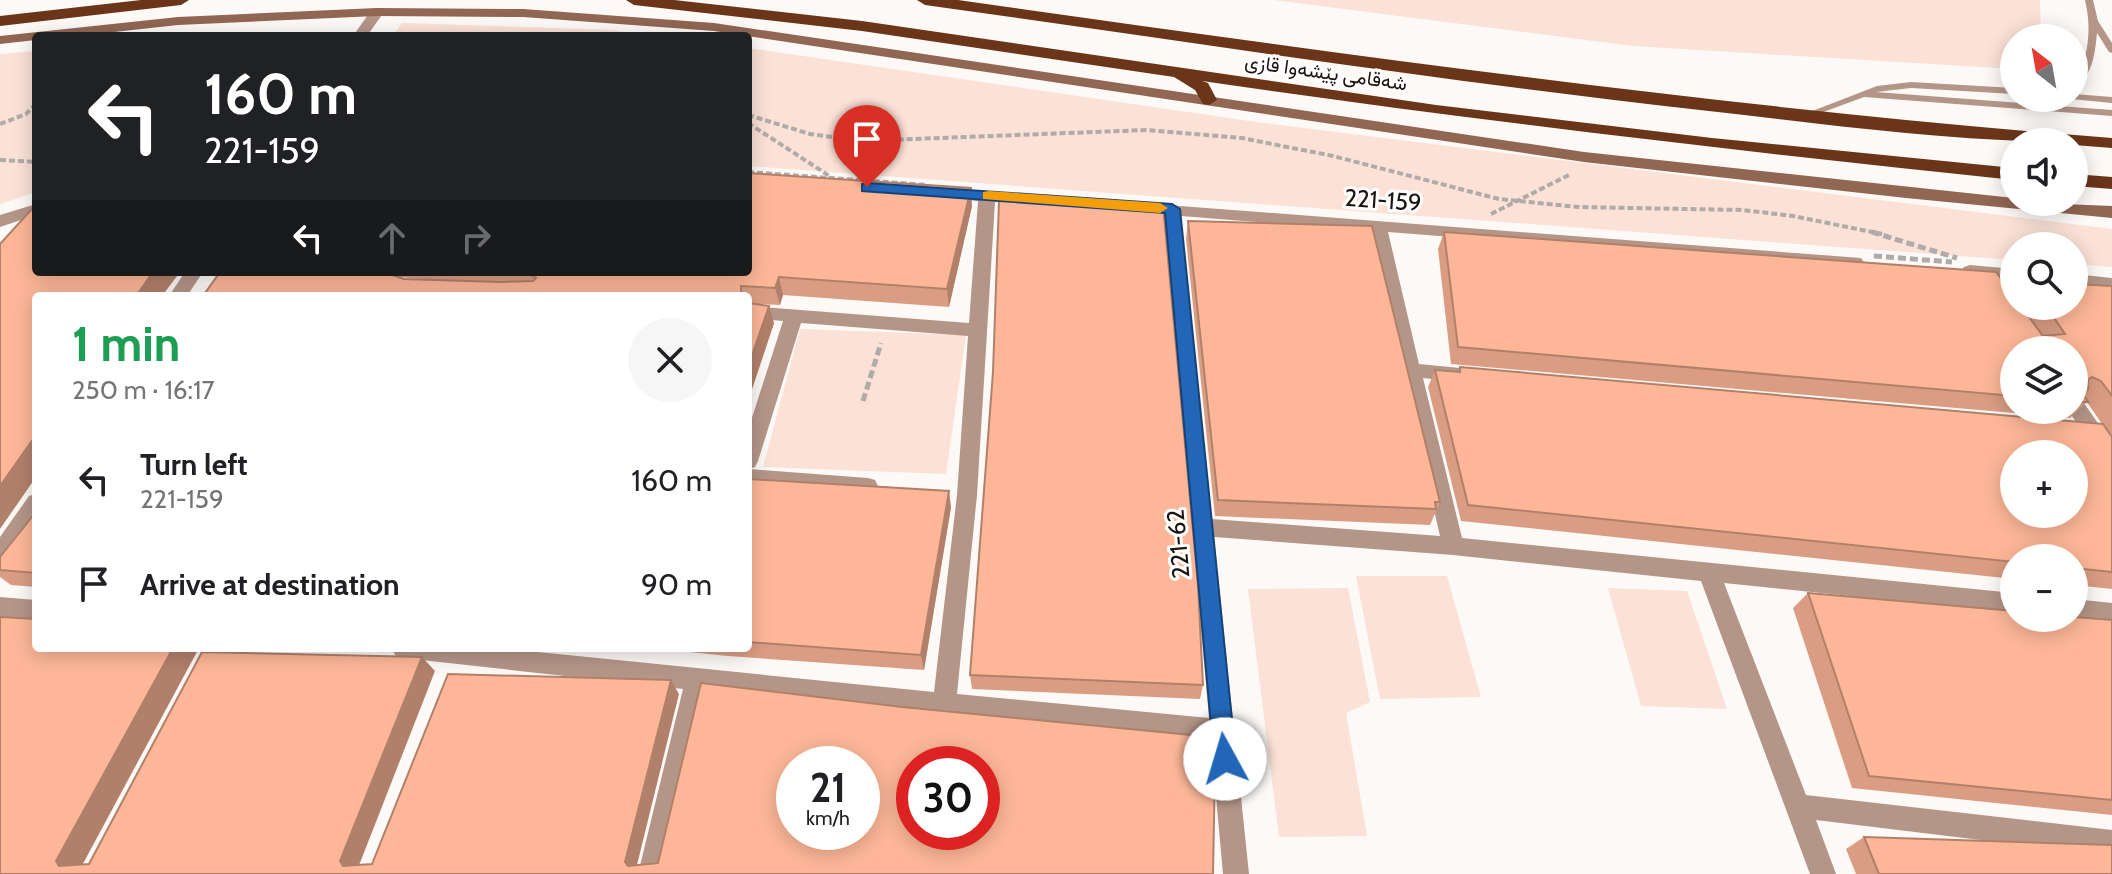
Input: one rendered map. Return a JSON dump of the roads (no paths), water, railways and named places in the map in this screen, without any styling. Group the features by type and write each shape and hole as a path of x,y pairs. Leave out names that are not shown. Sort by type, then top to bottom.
{"highway":[{"path":"0,21 181,0"},
{"name":"شەقامی پێشەوا قازی","path":"637,0 862,26 1452,112 2000,173"},
{"name":"شەقامی پێشەوا قازی","path":"925,0 1710,106 2112,143"},
{"path":"1166,71 1202,87 1209,100"},
{"path":"2088,181 2112,183"}],"main road":[{"path":"75,32 178,21 377,12 523,13 748,32"},
{"path":"752,33 1584,157 1891,192 2112,212"},
{"path":"0,40 32,37"}],"street":[{"path":"363,32 377,12"},
{"name":"221-159","path":"923,191 1871,263"},
{"path":"944,704 987,195"},
{"name":"221-62","path":"1172,209 1236,874"},
{"path":"0,221 32,210"},
{"path":"1377,224 1453,546"},
{"path":"1975,267 2000,297"},
{"path":"1951,270 1975,267 2000,272"},
{"path":"2088,281 2112,284"},
{"path":"752,312 978,330"},
{"path":"752,448 794,316"},
{"path":"1412,370 1476,376"},
{"path":"2088,424 2112,459"},
{"path":"2061,428 2093,431"},
{"path":"752,477 889,488"},
{"path":"0,554 32,508"},
{"path":"1203,527 1453,546 2000,602"},
{"path":"1710,574 1823,874"},
{"path":"0,607 32,610"},
{"path":"2088,610 2112,613"},
{"path":"417,652 456,663 697,680 1222,731"},
{"path":"651,874 697,680"},
{"path":"1797,806 2112,843"}],"lane":[{"path":"2089,0 2094,21 2112,50"},
{"path":"2088,67 2094,21"},
{"path":"1807,115 1880,88 1911,85 2000,90"},
{"path":"1861,94 2112,113"},
{"path":"2088,98 2112,100"}]}
